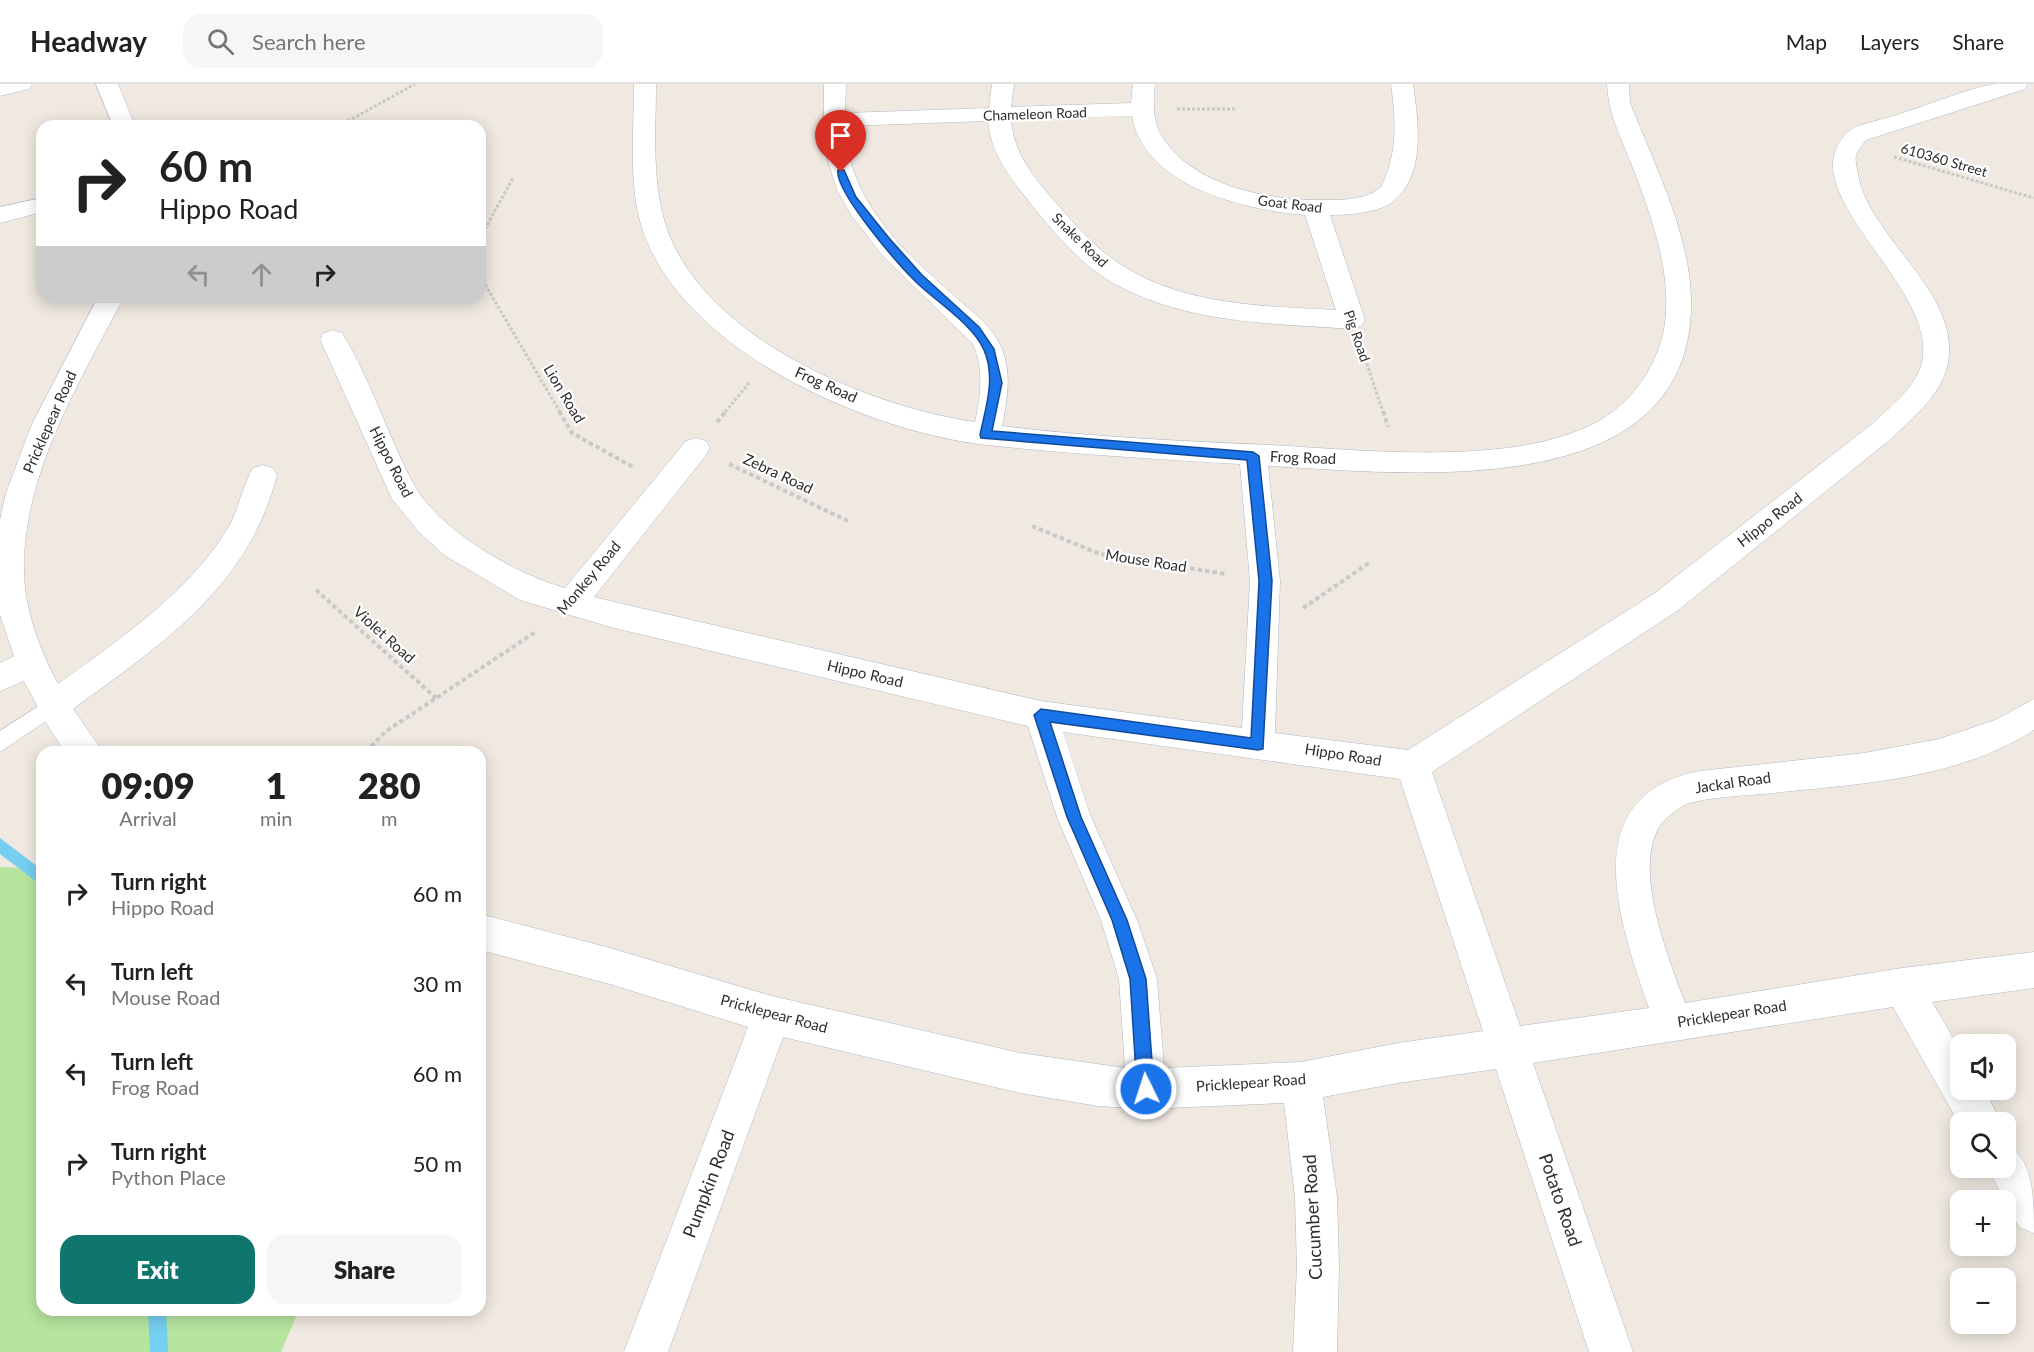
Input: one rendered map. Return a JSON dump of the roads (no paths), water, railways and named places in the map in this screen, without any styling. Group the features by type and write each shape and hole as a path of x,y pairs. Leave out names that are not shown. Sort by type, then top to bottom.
{"street":[{"path":"0,89 21,84"},
{"path":"107,84 122,120"},
{"name":"Frog Road","path":"645,84 648,196 660,243 688,287 733,333 770,358 803,376 898,416 986,435 1253,456 1400,462 1451,461 1524,454 1564,446 1598,434 1621,420 1657,381 1671,354 1678,324 1674,255 1619,103 1618,84"},
{"path":"836,84 833,120 835,148 852,197 918,278 975,329 989,349 997,383 986,435"},
{"name":"Snake Road","path":"1003,84 997,116 1002,144 1016,169 1078,241 1113,272 1145,289 1210,309 1352,320"},
{"path":"1140,109 1144,84"},
{"name":"Goat Road","path":"1140,109 1145,126 1161,152 1187,172 1256,201 1316,210 1375,201 1388,194 1396,181 1409,141 1402,84"},
{"name":"Hippo Road","path":"333,339 402,491 428,523 455,547 498,574 531,591 571,603 1041,715 1413,766 1483,718 1666,602 1882,431 1919,391 1934,368 1938,349 1933,322 1914,285 1856,207 1844,168 1843,153 1848,143 1858,135 2017,84"},
{"name":"Chameleon Road","path":"833,120 997,116 1140,109"},
{"path":"0,215 36,206"},
{"name":"Pig Road","path":"1316,210 1352,320"},
{"name":"Pricklepear Road","path":"82,746 54,705 32,663 14,613 9,566 17,508 29,464 56,403 108,303"},
{"name":"Monkey Road","path":"571,603 696,448"},
{"path":"1253,456 1265,581 1258,744"},
{"path":"54,705 131,648 215,567 235,542 263,476"},
{"path":"0,677 32,663"},
{"name":"Jackal Road","path":"1674,1024 1640,925 1633,874 1638,833 1654,807 1680,791 1860,767 1948,752 1988,739 2022,723 2034,713"},
{"path":"1041,715 1074,817 1119,920 1138,979 1146,1089"},
{"name":"Potato Road","path":"1413,766 1611,1352"},
{"name":"Pricklepear Road","path":"486,934 610,966 772,1015 1020,1074 1098,1086 1146,1089 1300,1082 1398,1063 1674,1024 1902,987 2034,970"},
{"path":"1902,987 1950,1069"},
{"name":"Pumpkin Road","path":"646,1352 772,1015"},
{"name":"Cucumber Road","path":"1300,1082 1316,1197 1318,1266 1315,1352"},
{"path":"2014,1178 2034,1212"}],"lane":[{"path":"0,742 54,705"}],"waterway":[{"path":"0,845 36,874"},
{"path":"157,1316 159,1352"}]}
